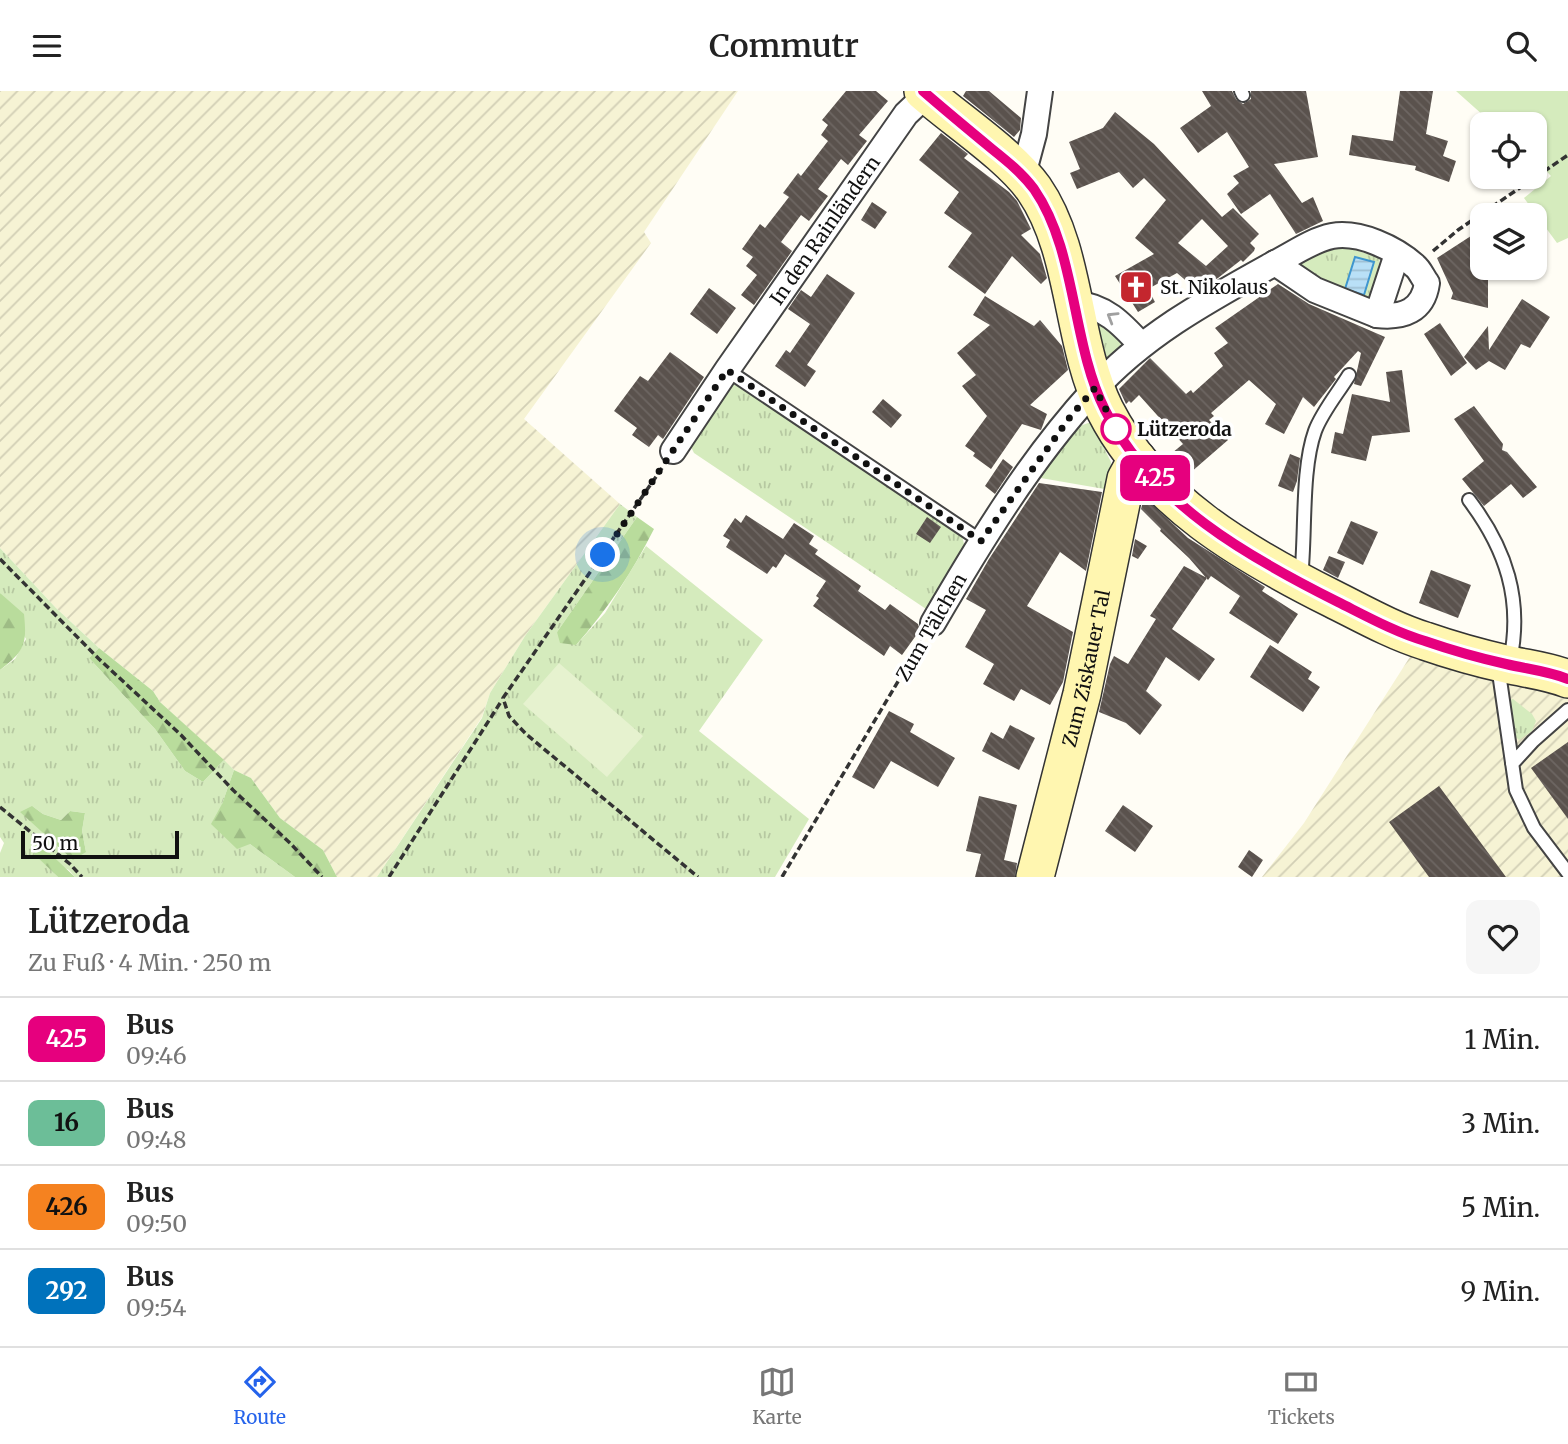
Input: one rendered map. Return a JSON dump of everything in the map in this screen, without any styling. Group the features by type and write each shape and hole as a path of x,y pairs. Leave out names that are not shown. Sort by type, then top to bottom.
{"street":[{"path":"1023,174 1034,134 1040,91"},
{"path":"927,92 1023,174 1036,192 1051,221 1066,268 1095,388 1118,433 1137,460 1172,495 1221,535 1267,566 1421,640 1504,664 1568,704"},
{"name":"In den Rainländern","path":"673,451 906,114 927,92"},
{"name":"Zum Tälchen","path":"933,622 981,541 1070,417 1095,388 1141,345 1202,304 1306,246 1332,236 1356,235 1376,242 1407,260"},
{"path":"1275,263 1315,290 1377,315 1391,316 1414,309 1425,298 1427,283 1407,260 1377,315"},
{"path":"1074,303 1091,305 1121,322 1141,345"},
{"name":"Zum Ziskauer Tal","path":"1035,877 1082,694 1126,479 1137,460"}],"lane":[{"path":"727,370 981,541"},
{"path":"1300,583 1305,545 1307,475 1315,431 1349,375"},
{"path":"1469,500 1481,516 1510,575 1515,600 1515,628 1504,664 1516,790 1534,828 1568,873"},
{"path":"1512,764 1568,704"}],"path":[{"path":"1407,260 1458,230 1568,155"},
{"path":"389,877 503,698 673,451"},
{"path":"0,559 322,877"},
{"name":"Zum Tälchen","path":"782,877 933,622"},
{"path":"503,698 509,716 526,734 698,877"},
{"path":"0,807 82,877"}],"shaded area":[{"path":"0,91 738,91 644,232 651,243 524,419 620,504 525,636 490,693 482,717 377,877 337,877 323,850 280,818 251,778 234,770 160,702 153,691 99,648 56,608 0,548"},
{"path":"1415,649 1568,691 1568,877 1262,877 1304,823"}],"green space":[{"path":"1456,91 1568,91 1568,238 1557,243 1547,229 1547,203 1528,203 1524,198 1535,189 1547,189 1547,179 1551,176 1547,172 1547,112 1480,112"},
{"path":"1349,248 1380,258 1374,292 1366,298 1294,272 1296,260 1325,250"},
{"path":"1103,322 1121,342 1116,355 1102,361 1092,328"},
{"path":"732,384 962,536 967,556 932,613 694,453 690,445"},
{"path":"1091,422 1111,462 1110,490 1035,477 1077,427"},
{"path":"620,504 637,517 557,632 576,645 605,613 646,546 763,640 699,731 809,819 775,877 377,877 482,718 490,693 525,636"},
{"path":"637,517 654,529 628,575 576,645 560,643 557,632"},
{"path":"0,548 56,608 99,648 89,658 155,729 185,771 203,782 224,760 234,770 222,804 250,844 295,877 75,877 69,870 35,854 58,877 0,877 0,853 4,843 0,837 0,670 15,659 26,639 0,593","holes":["32,806 43,814 61,820 70,811 85,813 82,831 86,852"]},
{"path":"0,593 24,614 25,633 19,652 0,670"},
{"path":"99,648 153,691 160,702 224,760 203,782 185,771 155,729 89,658"},
{"path":"559,663 643,736 607,777 523,704"},
{"path":"1513,699 1532,714 1536,721 1532,731 1519,740 1513,734 1508,700"},
{"path":"234,770 251,778 280,818 323,850 337,877 295,877 250,844 237,849 211,824 222,804"},
{"path":"32,806 43,814 61,820 70,811 85,813 82,831 86,852 73,860 20,812"},
{"path":"42,846 75,877 58,877 34,854"}],"water":[{"path":"1355,257 1374,262 1364,295 1345,289"}],"building":[{"path":"846,91 876,91 888,101 859,135 867,141 848,165 841,159 818,189 828,196 809,221 801,215 781,242 792,251 754,305 741,295 757,275 746,266 753,257 742,249 760,224 765,228 789,197 783,193 798,173 801,176 828,141 821,135 828,125 822,120"},
{"path":"966,91 989,91 1021,118 1020,130 1014,137 963,96"},
{"path":"1202,91 1232,91 1236,99 1243,104 1251,99 1251,91 1306,91 1318,157 1274,164 1302,203 1313,197 1323,221 1296,234 1270,194 1241,214 1227,194 1239,183 1233,176 1249,167 1227,132 1198,153 1180,128 1211,106"},
{"path":"1400,91 1433,91 1426,134 1448,141 1443,156 1456,161 1449,182 1415,170 1416,166 1349,155 1352,135 1393,141"},
{"path":"1115,112 1154,144 1222,217 1233,208 1259,234 1250,243 1255,248 1254,251 1243,262 1241,260 1197,290 1177,273 1148,289 1155,302 1138,312 1115,276 1154,254 1135,238 1166,200 1144,178 1133,188 1119,172 1077,189 1070,173 1080,169 1069,142 1103,128","holes":["1202,219 1228,246 1206,266 1178,243"]},
{"path":"941,133 968,154 964,158 1017,201 1031,229 1021,235 1040,254 1047,278 1041,284 1012,256 985,294 948,267 972,233 944,213 959,192 919,160"},
{"path":"872,202 887,212 875,229 861,220"},
{"path":"1470,237 1470,280 1488,280 1488,308 1451,299 1453,293 1437,258"},
{"path":"827,274 855,293 807,365 816,371 805,387 775,366 786,350 790,353 810,324 788,309 801,290 811,297"},
{"path":"1278,284 1309,304 1385,337 1361,386 1354,384 1361,353 1358,351 1334,377 1336,379 1314,407 1303,397 1284,434 1265,424 1276,404 1249,380 1211,413 1214,416 1209,420 1228,440 1190,473 1172,453 1183,444 1139,395 1126,404 1119,389 1150,358 1186,394 1191,390 1193,393 1223,366 1214,353 1228,343 1215,328"},
{"path":"709,288 736,308 717,334 690,314"},
{"path":"985,296 1034,326 1040,320 1062,346 1068,370 1030,405 1047,414 1041,430 1022,424 991,469 973,456 975,453 965,446 987,416 962,386 976,375 957,353 990,325 973,315"},
{"path":"1522,299 1550,317 1530,348 1521,344 1505,370 1489,361 1476,370 1464,357 1488,326 1489,350"},
{"path":"1440,323 1467,363 1451,376 1424,334"},
{"path":"670,352 704,377 663,439 658,435 649,447 632,435 637,428 614,411 640,376 648,381"},
{"path":"1402,370 1410,432 1372,436 1366,461 1331,453 1335,432 1343,434 1352,394 1390,402 1386,372"},
{"path":"883,399 902,415 891,428 872,412"},
{"path":"1474,406 1503,444 1502,450 1507,452 1537,487 1523,498 1511,484 1484,506 1462,479 1484,461 1454,419"},
{"path":"1290,454 1300,458 1293,492 1278,486"},
{"path":"1003,459 1013,467 995,494 985,486"},
{"path":"1039,483 1102,492 1086,571 1060,552 1027,606 1073,632 1063,682 1050,705 1021,689 1014,701 983,684 994,664 965,647 986,610 966,599"},
{"path":"1144,497 1188,538 1265,587 1262,591 1298,614 1278,644 1229,613 1240,596 1211,576 1208,580 1160,531 1141,509"},
{"path":"746,515 783,539 794,523 814,536 809,544 818,550 815,554 861,586 858,591 885,610 890,604 918,624 920,630 902,655 890,646 884,656 813,606 826,581 785,554 776,568 773,566 767,574 726,547 730,540 723,536 735,518 741,523"},
{"path":"927,517 941,527 930,543 916,534"},
{"path":"1351,521 1378,532 1363,565 1337,553"},
{"path":"1135,539 1147,546 1138,559 1132,556"},
{"path":"1329,556 1345,562 1338,578 1323,570"},
{"path":"1184,566 1207,578 1172,629 1215,659 1199,681 1166,657 1146,691 1162,705 1140,735 1126,723 1099,712 1110,664 1114,656 1128,664 1156,619 1150,616"},
{"path":"1431,570 1471,585 1458,618 1419,603"},
{"path":"1270,645 1312,672 1308,679 1320,687 1303,712 1250,677"},
{"path":"889,711 914,724 910,732 955,758 938,787 891,761 874,789 852,777"},
{"path":"1010,725 1035,738 1019,770 982,751 991,732 1003,739"},
{"path":"1568,742 1568,819 1531,768"},
{"path":"1439,786 1506,877 1429,877 1389,822"},
{"path":"979,796 1017,805 1004,860 1017,863 1015,877 975,877 981,854 966,851"},
{"path":"1123,805 1153,826 1135,852 1105,831"},
{"path":"1249,850 1263,860 1252,877 1238,867"}],"bus line":[{"name":"425","path":"923,91 1023,174 1036,192 1051,221 1066,268 1095,388 1118,433 1137,460 1164,487 1197,517 1246,553 1377,621 1421,640 1460,652 1568,679"}],"place":[{"name":"St. Nikolaus","path":"1136,287"},
{"name":"Lützeroda","path":"1116,429"}],"route":[{"path":"603,555 727,370 981,541 1070,417 1095,388 1118,433 1116,429"}]}
